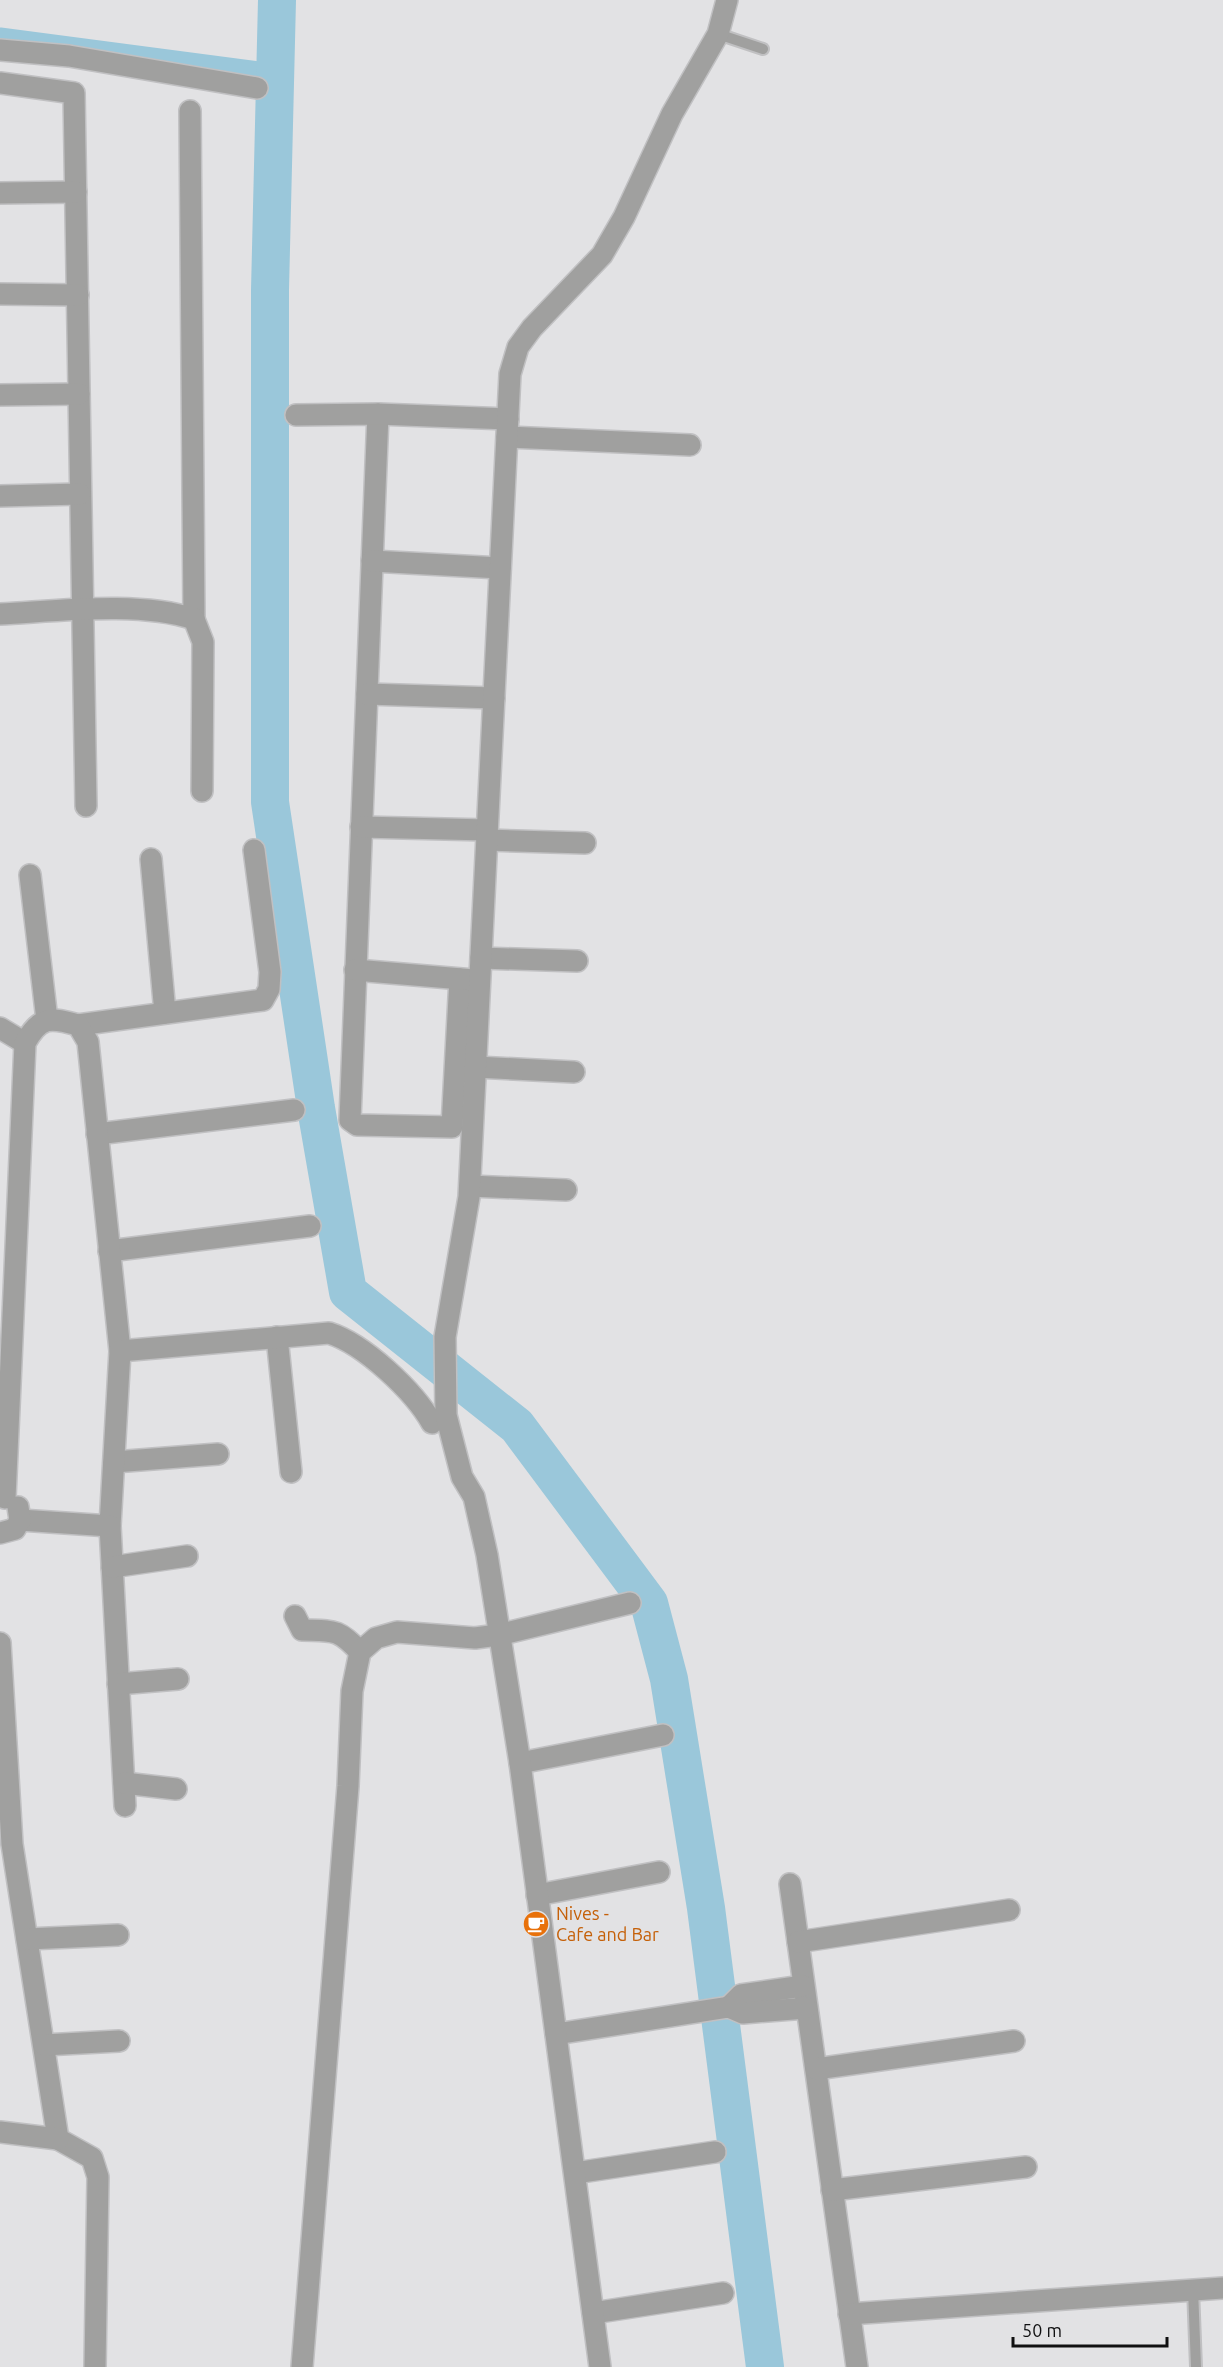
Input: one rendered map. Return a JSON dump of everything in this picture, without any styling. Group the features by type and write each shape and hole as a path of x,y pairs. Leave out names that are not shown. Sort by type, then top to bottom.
{"street":[{"path":"378,414 350,1120 357,1125 452,1127 470,980 481,958 510,374 518,347 532,328 602,255 624,217 672,114 718,34 727,0"},
{"path":"0,50 69,56 257,88"},
{"path":"0,84 74,93 86,806"},
{"path":"190,111 194,619 203,642 202,791"},
{"path":"0,194 76,192"},
{"path":"0,294 78,295"},
{"path":"0,395 79,394"},
{"path":"296,415 378,414 690,446"},
{"path":"0,496 80,494"},
{"path":"372,561 500,568"},
{"path":"0,614 82,610 169,611 194,619"},
{"path":"367,694 494,698"},
{"path":"361,827 585,843"},
{"path":"0,1533 15,1529 20,1520 20,1510 14,1502 3,1498 25,1043 33,1029 55,1018 78,1025 263,1000 269,988 270,972 254,850"},
{"path":"151,860 165,1013"},
{"path":"30,875 47,1020"},
{"path":"481,958 577,961"},
{"path":"355,970 470,980"},
{"path":"470,980 476,1067 470,1186 445,1337 439,1419 462,1477 474,1497 487,1555 520,1763 600,2367"},
{"path":"78,1025 88,1042 120,1351 110,1526 125,1806"},
{"path":"0,1028 25,1043"},
{"path":"476,1067 574,1072"},
{"path":"97,1134 294,1110"},
{"path":"470,1186 566,1190"},
{"path":"109,1251 310,1226"},
{"path":"120,1351 329,1333 345,1338 439,1419"},
{"path":"277,1337 291,1472"},
{"path":"114,1462 218,1454"},
{"path":"20,1520 110,1526"},
{"path":"112,1567 187,1556"},
{"path":"302,2367 352,1691 360,1652 376,1638 397,1632 475,1638 498,1635 630,1603"},
{"path":"295,1616 302,1630 326,1629 336,1632 345,1636 360,1652"},
{"path":"0,1642 5,1797 58,2139"},
{"path":"118,1684 178,1679"},
{"path":"520,1763 663,1735"},
{"path":"124,1783 176,1789"},
{"path":"537,1895 659,1872"},
{"path":"790,1884 857,2367"},
{"path":"798,1942 1009,1911"},
{"path":"27,1939 118,1935"},
{"path":"728,2007 741,1995 803,1986"},
{"path":"556,2034 728,2007 743,2013 806,2008"},
{"path":"44,2045 119,2041"},
{"path":"816,2069 1014,2041"},
{"path":"0,2132 58,2139 92,2158 98,2177 95,2367"},
{"path":"576,2173 715,2152"},
{"path":"832,2190 1026,2167"},
{"path":"849,2314 1223,2288"},
{"path":"593,2313 723,2293"}],"lane":[{"path":"718,34 763,49"},
{"path":"1193,2289 1196,2367"}],"waterway":[{"path":"277,0 270,290 270,802 316,1108 348,1292 517,1426 649,1603 669,1679 706,1908 765,2367"},
{"path":"0,38 275,74"}],"place":[{"name":"Nives - Cafe and Bar","path":"536,1924"}]}
